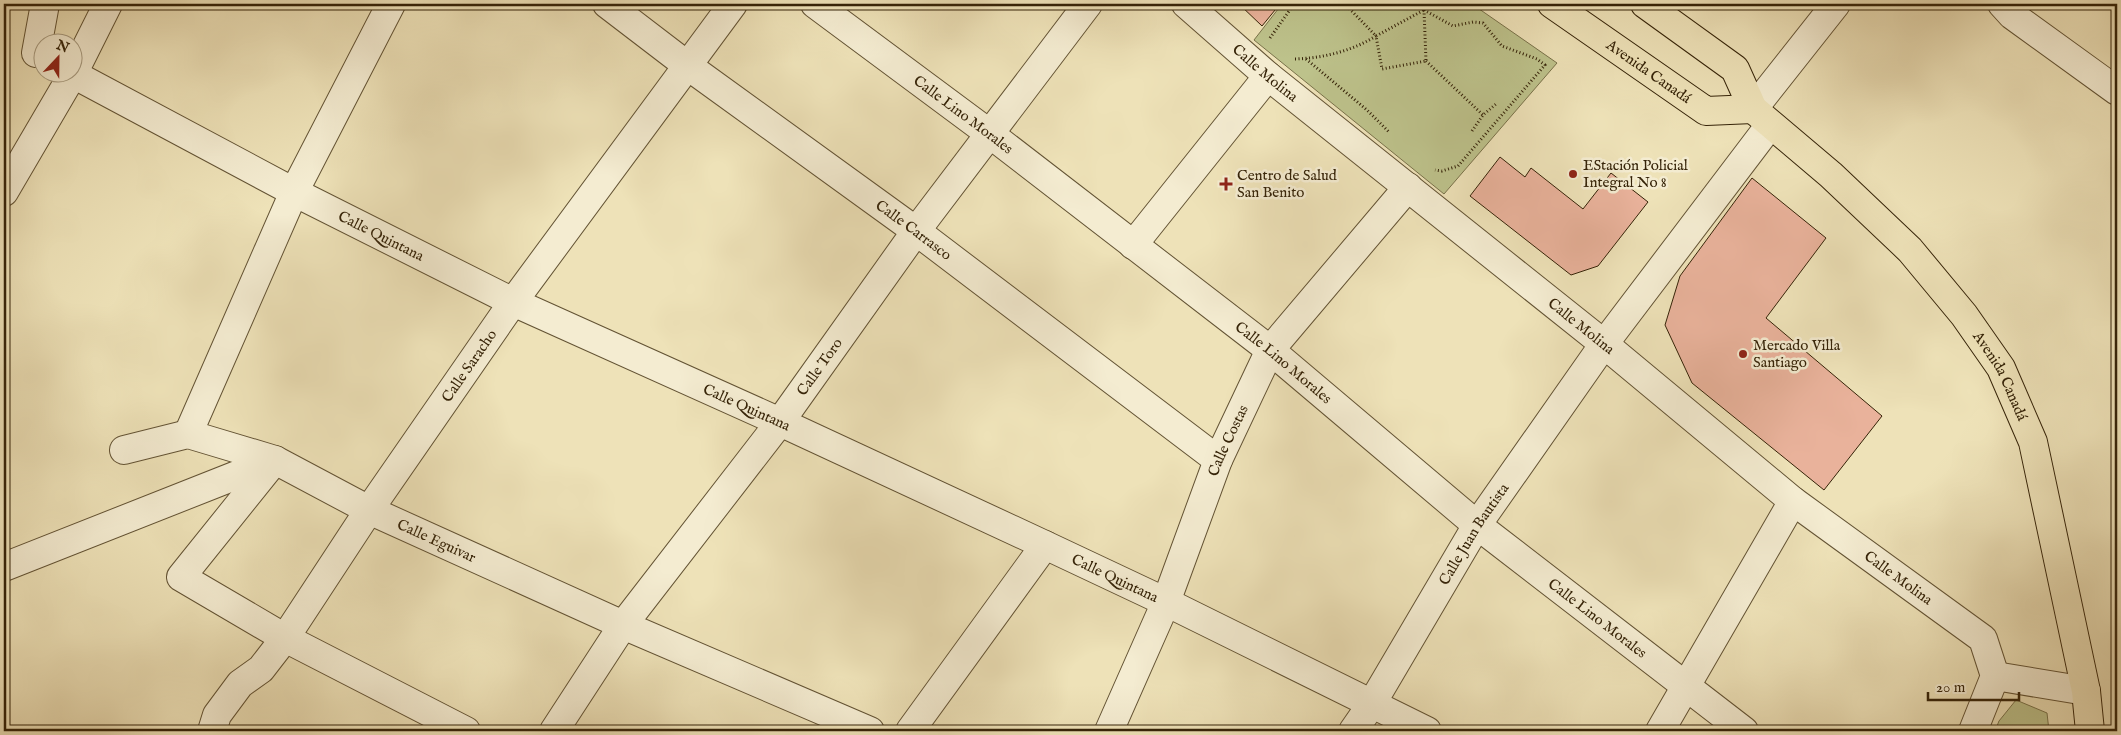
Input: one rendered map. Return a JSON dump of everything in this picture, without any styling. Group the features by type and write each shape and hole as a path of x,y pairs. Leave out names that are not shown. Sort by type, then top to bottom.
{"highway":[{"name":"Avenida Canadá","path":"1552,4 1706,111 1762,117"},
{"name":"Avenida Canadá","path":"1645,4 1735,69 1762,117 1831,175 1910,250 1964,315 2002,368 2033,442 2086,691 2090,731"}],"street":[{"path":"40,32 45,4"},
{"path":"82,55 108,4"},
{"path":"124,450 188,434 294,192 391,4"},
{"name":"Calle Carrasco","path":"607,4 688,66 916,231 1218,460"},
{"name":"Calle Saracho","path":"212,731 217,716 240,684 261,669 285,638 369,510 513,302 733,4"},
{"name":"Calle Lino Morales","path":"816,4 990,134 1270,350 1476,525 1744,731"},
{"name":"Calle Toro","path":"554,731 623,625 780,422 916,231 1088,4"},
{"name":"Calle Molina","path":"1186,4 1268,76 1604,344 1793,501 1983,639 1995,676"},
{"name":"Calle Juan Bautista","path":"1353,731 1371,704 1476,525 1762,117 1836,4"},
{"path":"2002,4 2012,16 2117,91"},
{"path":"1133,244 1268,76"},
{"name":"Calle Quintana","path":"82,79 294,192 513,302 780,422 1045,545 1166,602 1427,731"},
{"path":"4,192 67,82"},
{"name":"Calle Costas","path":"1109,731 1166,602 1218,460 1270,350 1408,187"},
{"name":"Calle Eguivar","path":"188,434 274,460 369,510 623,625 870,731"},
{"path":"4,567 274,460"},
{"path":"274,460 180,577 285,638 466,731"},
{"path":"1660,731 1793,501"},
{"path":"910,731 1045,545"},
{"path":"1973,731 1995,676 2086,691"}],"path":[{"path":"1274,46 1269,40 1294,4"},
{"path":"1345,4 1376,36 1382,69 1426,60"},
{"path":"1418,4 1424,10 1453,26 1473,22 1483,23 1502,46 1537,59 1545,65 1458,166 1442,172 1430,168"},
{"path":"1290,60 1306,59 1359,46 1424,10 1429,4"},
{"path":"1424,10 1426,60 1483,115"},
{"path":"1306,59 1367,110 1394,137"},
{"path":"1472,131 1483,115 1496,104"}],"green space":[{"path":"1282,4 1472,4 1557,63 1444,194 1254,40"},
{"path":"2016,700 2047,713 2049,731 1995,731 1999,721"}],"building":[{"path":"1239,4 1280,4 1262,26"},
{"path":"1500,157 1525,177 1531,168 1583,209 1611,173 1648,202 1598,266 1571,275 1470,196"},
{"name":"Mercado Villa Santiago","path":"1752,178 1826,238 1766,318 1882,416 1824,490 1692,383 1665,325 1680,276"}],"place":[{"name":"EStación Policial Integral No 8","path":"1573,174"},
{"name":"Centro de Salud San Benito","path":"1226,184"},
{"name":"Mercado Villa Santiago","path":"1743,354"}]}
